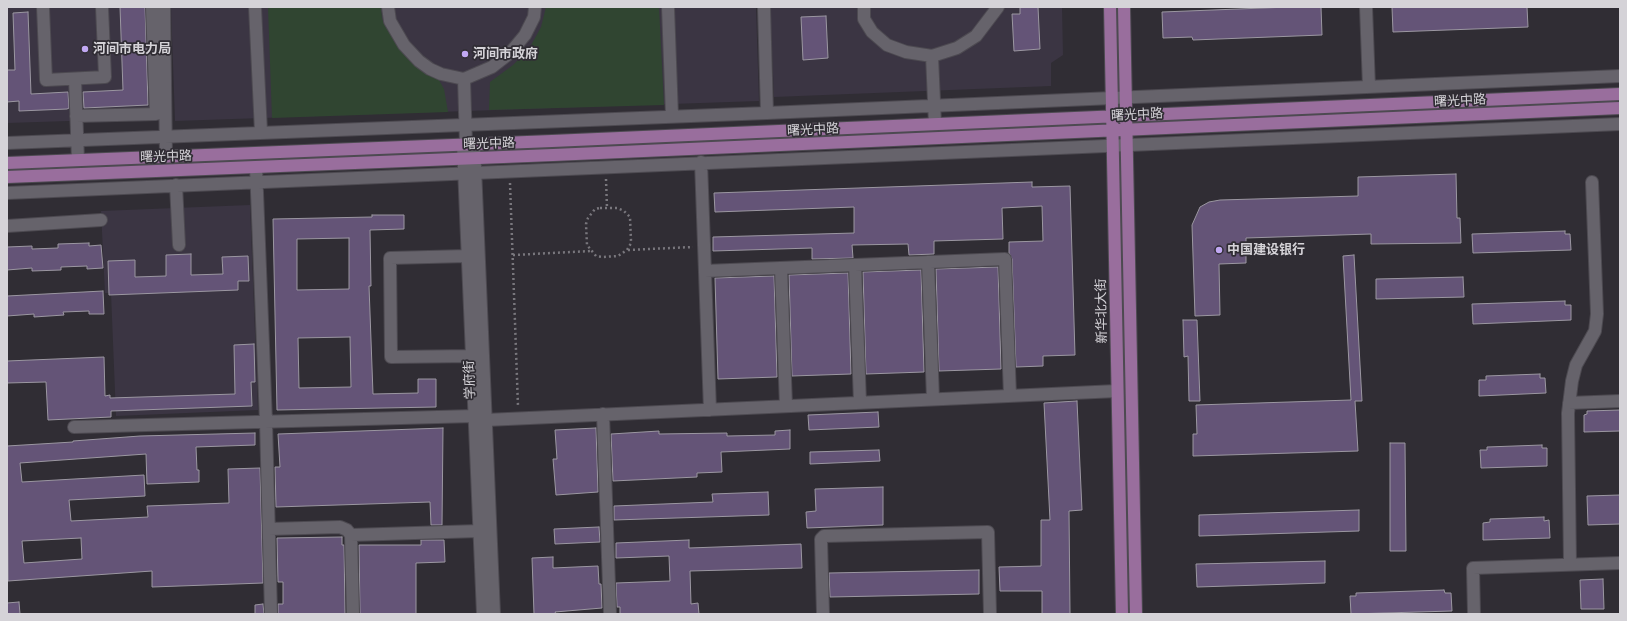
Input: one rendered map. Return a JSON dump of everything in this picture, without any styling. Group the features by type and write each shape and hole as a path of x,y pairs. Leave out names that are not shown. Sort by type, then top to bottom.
{"main road":[{"name":"新华北大街","path":"1110,7 1122,614"},
{"path":"1124,7 1136,614"},
{"name":"曙光中路","path":"7,163 1620,94"},
{"name":"曙光中路","path":"7,177 1620,108"}],"street":[{"path":"43,7 46,80 105,77 102,7"},
{"path":"76,116 156,114 152,7"},
{"path":"164,7 166,157"},
{"path":"255,7 261,132"},
{"path":"388,7 390,21 404,45 419,61 430,69 441,74 464,79 492,67 510,53 525,35 534,17 534,7"},
{"path":"668,7 672,116"},
{"path":"764,7 767,113"},
{"path":"864,7 864,19 872,32 887,45 906,52 932,56 957,48 976,36 998,7"},
{"path":"1366,7 1369,87"},
{"path":"932,56 935,124"},
{"path":"7,143 767,113 1620,76"},
{"path":"75,79 78,160"},
{"name":"学府街","path":"464,79 469,158 467,256 472,356 480,418 479,531 483,614"},
{"path":"7,192 1620,124"},
{"path":"701,162 710,410"},
{"path":"256,167 266,422 271,614"},
{"name":"学府街","path":"469,172 480,418 494,614"},
{"path":"1570,564 1569,402 1576,365 1595,331 1597,314 1592,182"},
{"path":"176,185 178,245"},
{"path":"7,226 101,220"},
{"path":"467,256 390,258 391,357 472,356"},
{"path":"705,271 1005,259 1010,396"},
{"path":"928,262 933,400"},
{"path":"855,265 860,403"},
{"path":"781,268 786,406"},
{"path":"74,427 519,418 1117,391"},
{"path":"1569,402 1620,401"},
{"path":"603,414 610,614"},
{"path":"269,529 340,527 347,530 351,535 353,614"},
{"path":"351,535 479,531"},
{"path":"823,614 821,539 824,536 988,532 990,614"},
{"path":"1474,614 1473,568 1620,563"}],"path":[{"path":"606,166 608,208"},
{"path":"509,171 519,418"},
{"path":"617,208 624,211 630,217 632,241 627,250 618,256 603,257 596,256 591,251 587,245 586,224 590,213 595,210 617,208"},
{"path":"627,250 704,247"},
{"path":"512,255 591,251"}],"shaded area":[{"name":"河间市电力局","path":"7,7 158,7 161,118 7,123"},
{"name":"河间市政府","path":"171,7 756,7 759,101 175,121"},
{"path":"770,7 1062,7 1063,55 1051,63 1051,86 774,97"},
{"path":"250,205 258,410 116,416 111,293 105,293 101,211"}],"green space":[{"path":"268,7 381,7 382,18 385,26 405,56 415,66 439,80 444,89 448,112 272,118"},
{"path":"546,7 659,7 664,105 489,110 490,82 513,65 529,49 541,27"}],"building":[{"path":"120,7 145,7 148,105 84,108 83,92 123,90"},
{"path":"1020,7 1038,7 1040,49 1014,51 1012,14 1020,14"},
{"path":"1321,7 1322,35 1193,40 1192,37 1163,38 1162,12"},
{"path":"1392,7 1527,7 1528,27 1393,32"},
{"path":"28,12 31,94 68,92 69,108 67,109 19,111 19,101 7,102 7,70 15,70 13,13"},
{"path":"826,16 828,58 803,60 801,17"},
{"path":"1456,174 1457,218 1460,218 1461,243 1371,244 1371,234 1246,238 1246,263 1219,264 1220,315 1195,316 1192,225 1200,207 1209,202 1220,200 1358,196 1358,177"},
{"path":"1032,182 1032,187 1070,186 1075,355 1043,356 1043,366 1016,367 1012,259 1009,253 1009,242 1043,241 1042,206 1002,208 1003,239 934,241 934,254 909,255 908,244 852,245 853,258 812,259 812,248 713,251 713,237 854,233 854,207 715,212 714,193"},
{"path":"372,215 404,215 404,229 370,230 371,286 369,286 373,394 418,393 418,379 436,379 436,407 277,410 273,219 372,217","holes":["349,238 349,289 297,290 297,239","350,337 351,387 299,388 298,338"]},
{"path":"1565,231 1565,234 1570,234 1571,250 1473,253 1472,234"},
{"path":"89,243 89,246 101,245 103,268 87,269 87,266 61,267 61,270 32,271 32,268 7,270 7,247 32,246 32,249 58,248 58,244"},
{"path":"191,254 191,275 223,274 222,257 248,256 249,281 238,281 238,290 109,295 108,261 135,260 135,277 166,276 166,255"},
{"path":"1354,255 1362,401 1355,401 1358,451 1193,456 1193,434 1197,434 1196,405 1351,400 1343,256"},
{"path":"998,267 1001,369 939,371 936,269"},
{"path":"921,270 924,372 866,374 863,272"},
{"path":"848,273 851,374 792,376 789,275"},
{"path":"774,276 777,377 718,379 715,278"},
{"path":"1463,277 1464,297 1376,299 1376,279"},
{"path":"103,291 104,314 89,314 89,311 63,312 64,315 34,317 34,314 7,316 7,296"},
{"path":"1565,301 1565,305 1571,305 1571,320 1473,324 1472,304"},
{"path":"1183,320 1197,320 1200,401 1189,401 1188,356 1184,357"},
{"path":"254,344 255,382 251,382 252,406 111,411 111,417 48,420 46,382 7,383 7,361 104,357 105,396 110,395 110,398 235,394 234,345"},
{"path":"1540,374 1540,378 1545,378 1546,393 1479,396 1479,380 1486,380 1486,376"},
{"path":"1077,401 1082,510 1069,511 1070,614 1042,614 1042,591 1000,591 999,567 1041,566 1041,520 1050,520 1044,403"},
{"path":"1620,410 1620,431 1584,432 1584,415 1587,414 1587,411"},
{"path":"878,412 879,427 809,430 808,415"},
{"path":"443,428 442,525 431,525 430,502 276,507 275,467 280,467 278,434"},
{"path":"596,428 598,492 556,495 553,459 557,459 555,430"},
{"path":"790,430 790,449 721,452 722,472 697,473 697,477 613,481 611,434 659,431 659,434 727,433 727,436 775,435 775,431"},
{"path":"255,433 255,445 196,447 199,482 147,484 146,454 20,463 22,482 144,475 145,496 69,500 71,521 148,517 147,506 229,503 228,469 260,468 263,583 152,587 152,571 8,581 7,446 140,436","holes":["81,538 82,559 24,563 22,541"]},
{"path":"1390,443 1405,443 1406,551 1390,551"},
{"path":"1542,445 1542,448 1547,448 1547,466 1481,468 1480,450 1487,450 1487,447"},
{"path":"879,450 880,461 810,464 810,452"},
{"path":"883,487 883,525 807,528 806,512 816,511 815,489"},
{"path":"768,492 769,515 614,520 614,506 713,502 712,494"},
{"path":"1620,495 1620,524 1588,525 1587,496"},
{"path":"1359,510 1359,531 1199,536 1199,515"},
{"path":"1544,517 1544,521 1549,520 1550,538 1483,540 1483,523 1490,522 1490,519"},
{"path":"599,527 600,542 555,544 554,529"},
{"path":"342,537 342,545 344,545 345,614 278,614 278,604 283,604 283,582 278,582 277,538"},
{"path":"421,540 444,540 445,562 416,563 416,614 360,614 359,545 421,545"},
{"path":"689,540 689,548 801,544 802,568 690,571 691,604 698,603 699,614 620,614 620,607 617,607 616,583 670,581 669,556 616,558 616,543"},
{"path":"553,557 553,568 598,566 599,584 601,584 602,608 555,612 556,614 534,614 532,558"},
{"path":"1325,561 1325,583 1197,587 1196,564"},
{"path":"979,570 979,594 830,597 829,573"},
{"path":"1603,579 1604,609 1581,609 1580,580"},
{"path":"1444,590 1445,593 1451,593 1452,611 1351,614 1350,596 1356,596 1356,593"},
{"path":"19,602 20,614 7,614 7,603"},
{"path":"263,604 264,614 255,614 255,605"}],"place":[{"name":"河间市电力局","path":"85,49"},
{"name":"河间市政府","path":"465,54"},
{"name":"中国建设银行","path":"1219,250"}]}
